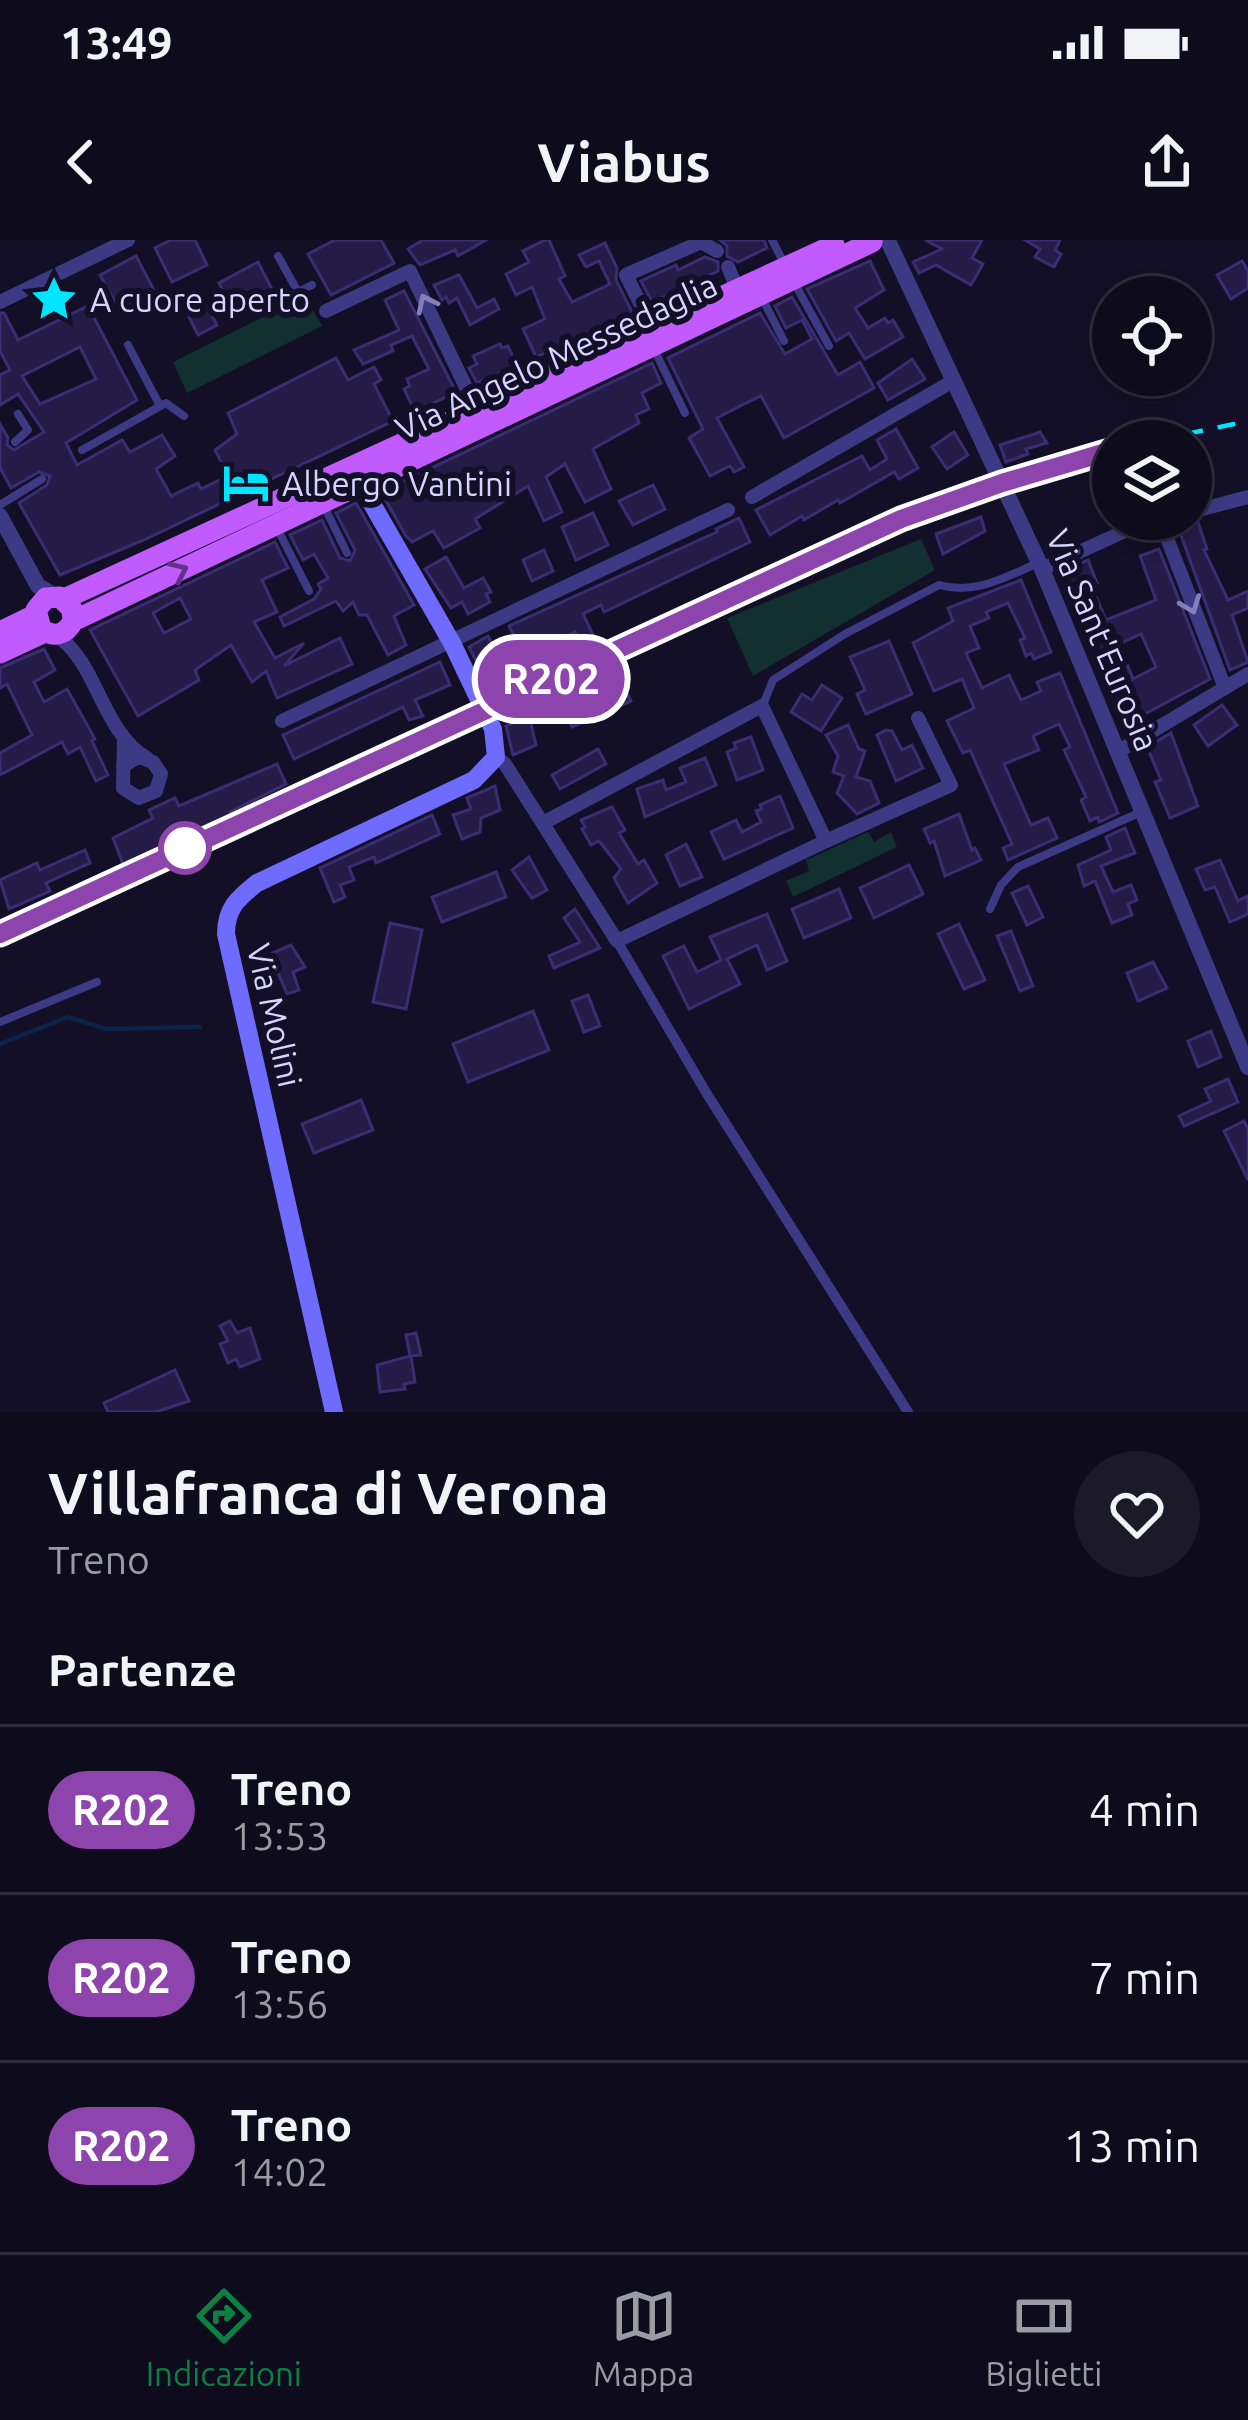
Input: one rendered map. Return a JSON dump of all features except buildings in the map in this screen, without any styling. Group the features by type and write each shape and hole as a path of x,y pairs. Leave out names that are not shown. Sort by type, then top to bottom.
{"main road":[{"name":"Via Angelo Messedaglia","path":"0,653 54,616 340,472 481,417 652,337 760,296 846,240"},
{"name":"Via Angelo Messedaglia","path":"652,337 732,277 789,273 881,241"},
{"name":"Via Angelo Messedaglia","path":"0,632 54,616 276,525 362,484 481,417"},
{"path":"340,472 354,475 362,484 452,643 493,729 496,757"},
{"name":"Via Molini","path":"334,1412 226,934 228,914 232,904 257,883 474,780 496,757"}],"street":[{"path":"0,302 128,240"},
{"name":"Via Sant'Eurosia","path":"881,241 1040,566 1248,1067"},
{"name":"Via Angelo Messedaglia","path":"652,337 626,275 700,242 717,250"},
{"path":"326,311 410,271 481,417"},
{"path":"752,497 953,381"},
{"path":"1212,506 1248,496"},
{"path":"281,721 728,510"},
{"path":"0,516 124,740 159,768 156,791 144,798 123,788 124,740"},
{"path":"1040,566 1102,540"},
{"path":"1170,540 1225,688"},
{"path":"1119,751 1248,674"},
{"path":"543,823 762,706 826,841"},
{"path":"617,941 951,785 919,718"},
{"path":"496,757 543,823 908,1412"},
{"path":"124,766 133,759 147,758"}],"lane":[{"path":"772,240 829,346"},
{"path":"278,256 298,292 312,285"},
{"path":"760,296 784,341"},
{"path":"652,337 685,413"},
{"path":"128,345 160,406"},
{"path":"82,450 166,403 184,416"},
{"path":"14,442 28,430 17,415"},
{"path":"0,505 42,479"},
{"path":"322,503 347,553"},
{"path":"276,525 309,591"},
{"path":"762,706 773,680 845,634 939,585 961,591 1040,566"},
{"path":"990,908 1001,885 1018,867 1142,811"},
{"path":"0,1022 97,982"}],"green space":[{"path":"305,296 322,326 187,393 173,362"},
{"path":"921,539 935,570 753,676 727,618"},
{"path":"868,832 874,842 891,832 897,847 793,897 786,881 809,871 806,860"}],"waterway":[{"path":"0,1044 68,1017 106,1029 200,1027"}],"railway":[{"path":"1212,429 1248,421"},
{"path":"0,934 901,519 1092,456"}],"train":[{"name":"R202","path":"0,934 901,519 1092,456"}],"place":[{"name":"A cuore aperto","path":"54,299"},
{"name":"Albergo Vantini","path":"246,483"}]}
